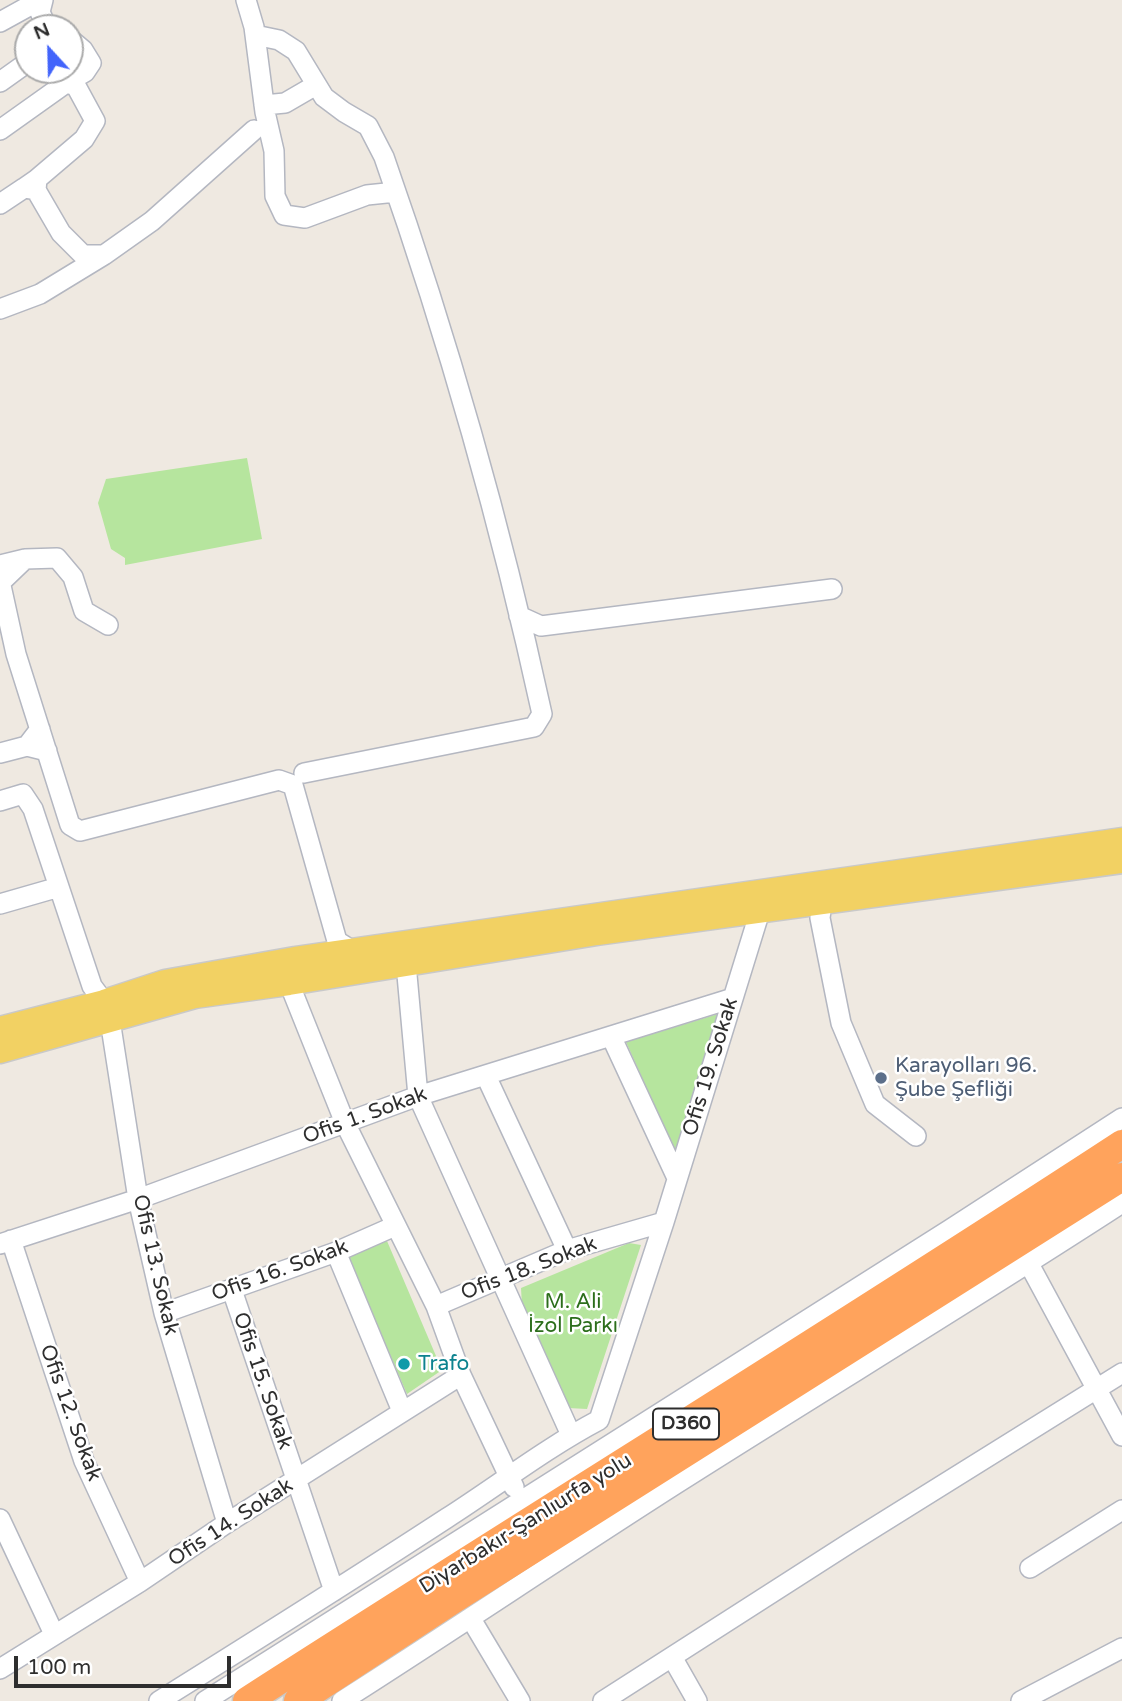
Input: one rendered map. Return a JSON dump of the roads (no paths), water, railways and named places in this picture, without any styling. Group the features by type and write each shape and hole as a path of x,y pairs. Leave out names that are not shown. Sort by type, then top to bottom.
{"highway":[{"name":"Diyarbakır-Şanlıurfa yolu","path":"247,1701 474,1555 768,1373 1122,1144"},
{"name":"Diyarbakır-Şanlıurfa yolu","path":"298,1701 454,1599 1122,1177"}],"main road":[{"path":"0,1051 107,1011 165,982 353,951 1122,840"},
{"path":"0,1029 597,933 1122,862"}],"street":[{"path":"246,0 255,36 265,109 262,133 274,151 275,197 284,215 305,218 367,195 396,192"},
{"path":"0,22 18,11 42,10"},
{"path":"108,625 84,611 73,577 57,558 25,559 0,576 16,654 70,825 80,831 292,779 534,727 542,715 533,632 519,617 459,386 384,157 368,126 324,97 296,51 279,40 255,36"},
{"path":"84,52 91,63 84,71"},
{"path":"0,130 70,84"},
{"path":"0,204 32,186 84,139 95,121 78,84"},
{"path":"265,109 285,103 316,85"},
{"path":"0,309 40,294 82,262 104,255 152,221 262,133"},
{"path":"32,186 82,262"},
{"path":"533,632 832,589"},
{"path":"27,746 40,729"},
{"path":"0,753 27,746 47,751"},
{"path":"292,779 337,941 353,951"},
{"path":"0,801 23,794 33,809 92,986 107,1011"},
{"path":"0,904 59,887"},
{"path":"822,903 820,918 841,1023 875,1104 916,1136"},
{"name":"Ofis 19. Sokak","path":"571,1435 599,1420 664,1222 760,911"},
{"path":"159,1701 510,1478 571,1435 418,1096 406,964"},
{"path":"289,983 345,1123 436,1306 461,1375 521,1499"},
{"name":"Ofis 1. Sokak","path":"6,1242 138,1199 418,1096 733,998"},
{"name":"Ofis 13. Sokak","path":"107,1011 138,1199 164,1313 227,1523"},
{"path":"611,1036 677,1178"},
{"path":"486,1076 567,1250"},
{"path":"205,1701 1122,1118"},
{"path":"342,1701 471,1619 578,1546 1122,1203"},
{"name":"Ofis 18. Sokak","path":"436,1306 567,1250 664,1222"},
{"name":"Ofis 16. Sokak","path":"164,1313 336,1252 395,1226"},
{"name":"Ofis 12. Sokak","path":"6,1242 84,1461 141,1582"},
{"path":"336,1252 402,1411"},
{"path":"1029,1264 1122,1436"},
{"name":"Ofis 15. Sokak","path":"232,1290 334,1591"},
{"path":"603,1701 850,1542 1122,1373"},
{"name":"Ofis 14. Sokak","path":"0,1669 141,1582 227,1523 461,1375"},
{"path":"1030,1568 1122,1510"},
{"path":"0,1519 54,1634"},
{"path":"471,1619 520,1701"},
{"path":"1021,1701 1122,1648"},
{"path":"672,1657 697,1701"}],"place":[{"name":"Karayolları 96. Şube Şefliği","path":"881,1078"},
{"name":"Trafo","path":"404,1364"}],"park label":[{"name":"M. Ali İzol Parkı","path":"573,1314"}]}
